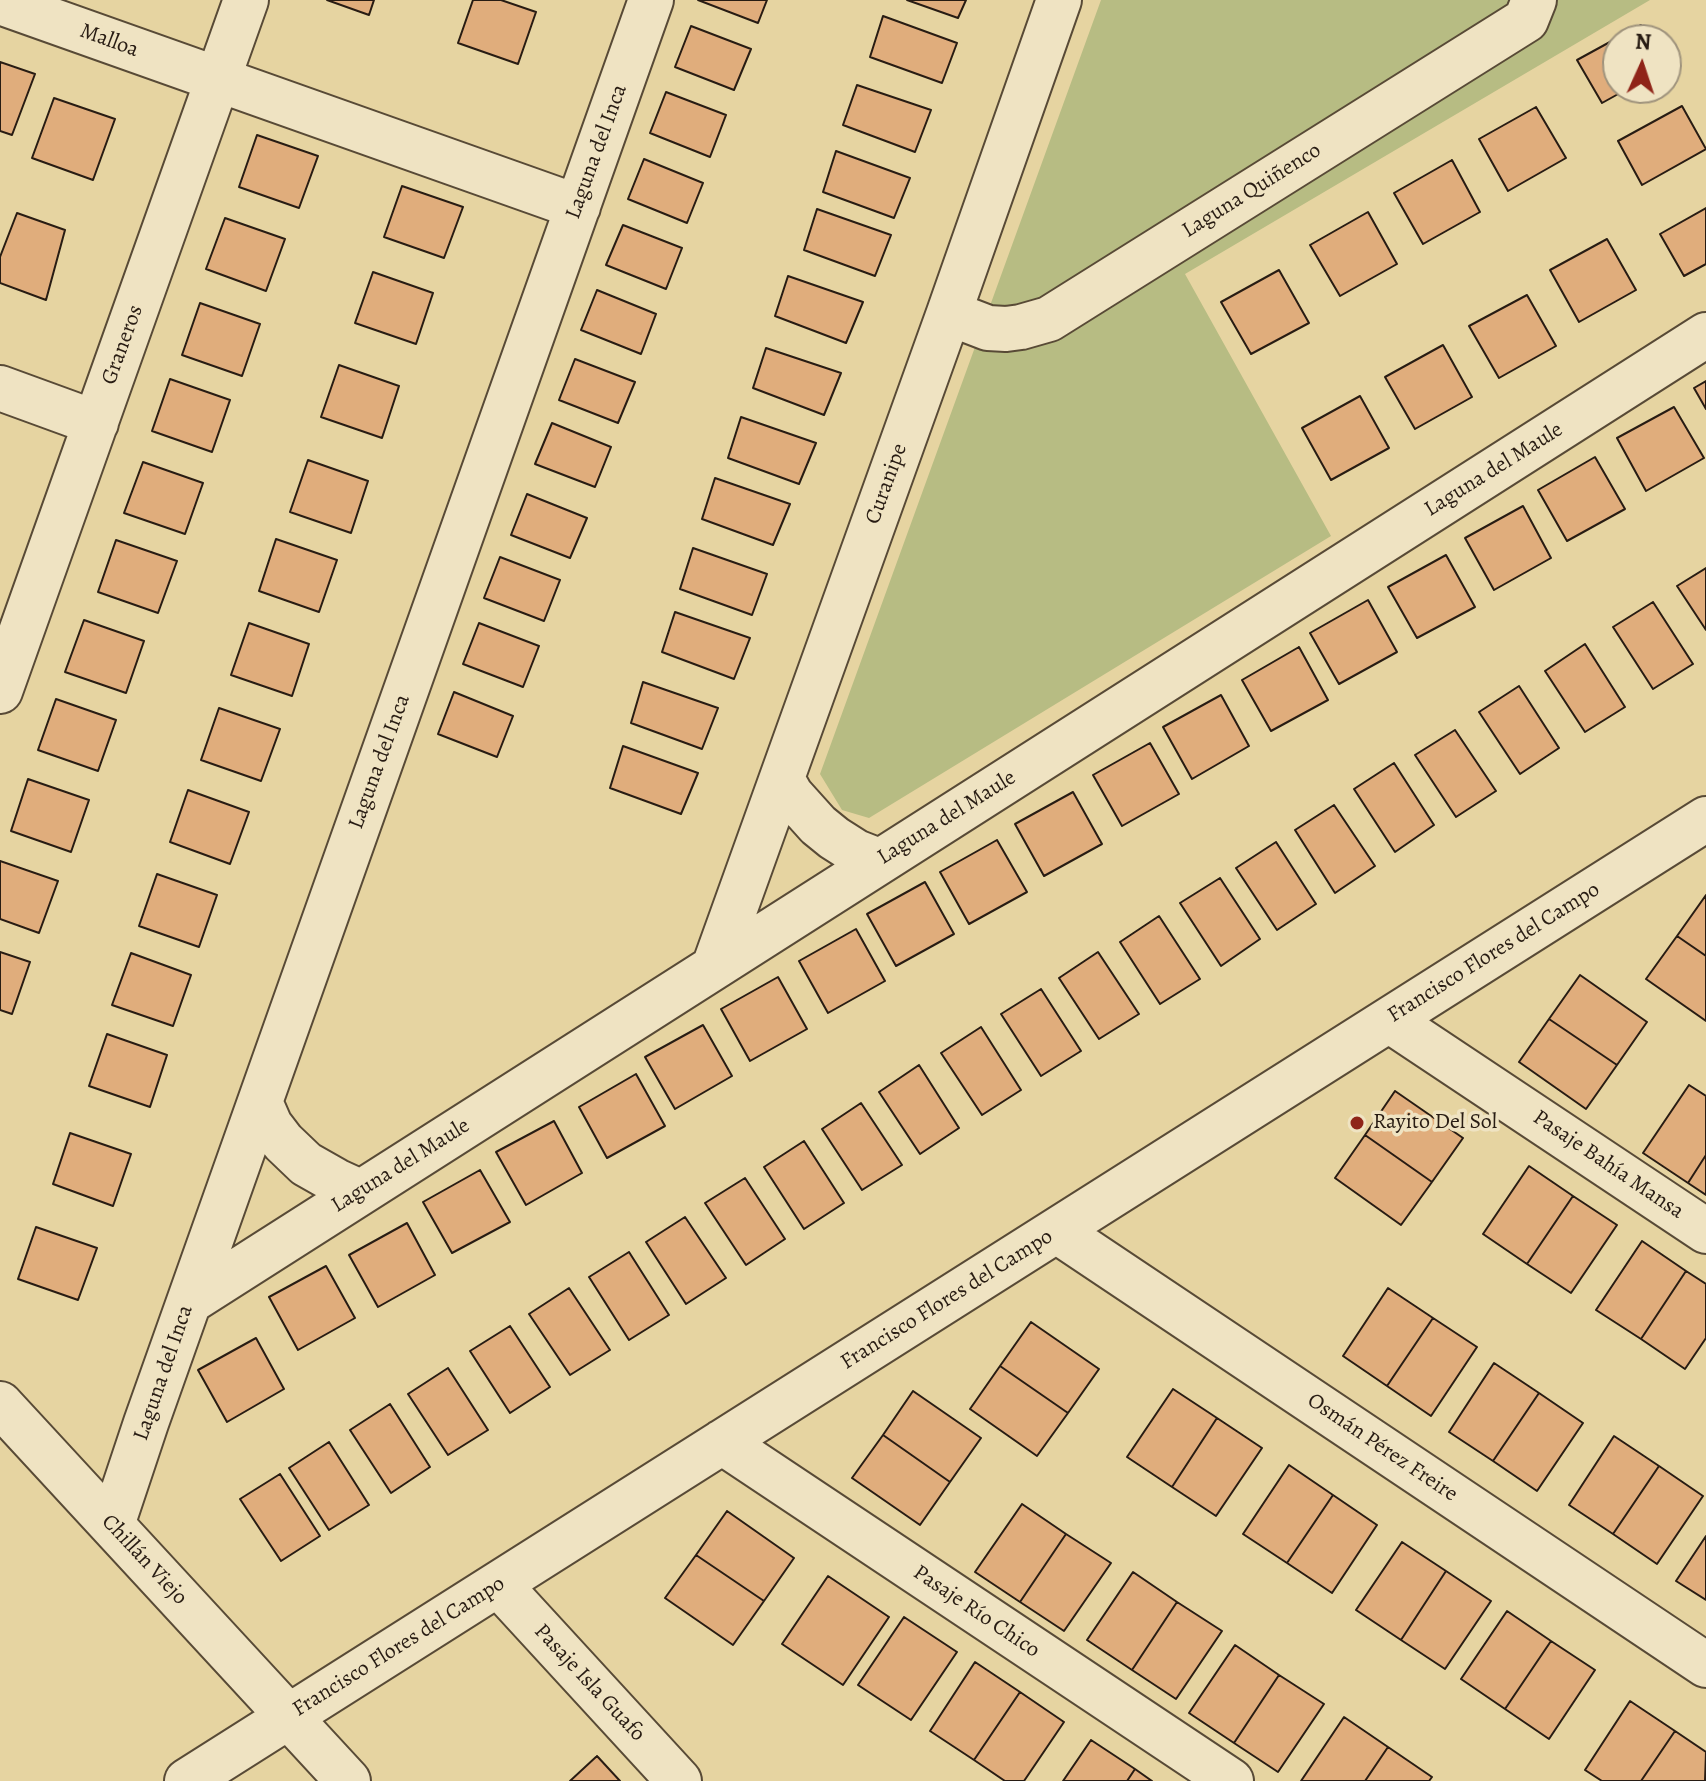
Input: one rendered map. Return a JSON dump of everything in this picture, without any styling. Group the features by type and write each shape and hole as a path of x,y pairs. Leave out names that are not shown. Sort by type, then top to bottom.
{"street":[{"name":"Graneros","path":"0,691 246,0"},
{"name":"Laguna del Inca","path":"112,1525 651,0"},
{"name":"Curanipe","path":"714,967 1059,0"},
{"name":"Laguna Quiñenco","path":"949,313 988,328 1021,327 1049,319 1526,20 1534,0"},
{"name":"Malloa","path":"0,2 578,207"},
{"name":"Laguna del Maule","path":"189,1302 1706,335"},
{"path":"0,388 96,423"},
{"path":"782,779 797,803 818,825 856,852 879,861"},
{"name":"Francisco Flores del Campo","path":"187,1781 1705,820"},
{"name":"Pasaje Bahía Mansa","path":"1389,1020 1706,1231"},
{"path":"260,1102 270,1125 306,1164 360,1192"},
{"name":"Osmán Pérez Freire","path":"1057,1231 1706,1665"},
{"name":"Chillán Viejo","path":"0,1404 348,1781"},
{"name":"Pasaje Río Chico","path":"722,1442 1231,1781"},
{"name":"Pasaje Isla Guafo","path":"499,1585 679,1781"}],"green space":[{"path":"1101,0 1650,0 1609,24 1602,24 1602,28 1185,274 1331,536 869,818 842,810 820,774"}],"building":[{"path":"327,0 374,0 369,15"},
{"path":"473,0 501,0 536,12 518,64 458,43"},
{"path":"698,0 767,0 758,23"},
{"path":"907,0 966,0 958,18"},
{"path":"883,16 957,43 942,83 870,57"},
{"path":"691,26 751,49 734,90 675,67"},
{"path":"1602,46 1602,103 1577,60"},
{"path":"0,62 35,74 12,135 0,131"},
{"path":"857,85 931,110 915,152 843,125"},
{"path":"666,92 726,115 710,157 650,133"},
{"path":"54,98 115,119 93,180 32,158"},
{"path":"1682,106 1706,149 1642,185 1618,141"},
{"path":"1536,107 1566,158 1508,191 1479,139"},
{"path":"257,135 318,156 299,208 239,187"},
{"path":"836,151 910,178 894,218 823,192"},
{"path":"644,159 703,183 687,223 628,199"},
{"path":"1452,160 1480,212 1423,244 1394,193"},
{"path":"402,186 463,207 444,258 384,237"},
{"path":"1706,208 1706,264 1684,276 1660,234"},
{"path":"817,209 891,235 875,276 804,250"},
{"path":"1368,212 1397,264 1340,296 1310,245"},
{"path":"17,213 65,230 46,300 0,283 0,257"},
{"path":"225,218 285,239 266,291 206,269"},
{"path":"623,225 682,248 666,289 606,265"},
{"path":"1607,239 1636,290 1579,322 1550,270"},
{"path":"1279,270 1309,323 1251,354 1221,302"},
{"path":"373,272 433,293 416,344 355,323"},
{"path":"788,276 863,302 846,343 775,316"},
{"path":"597,290 656,314 641,354 581,330"},
{"path":"1527,295 1556,346 1499,378 1469,326"},
{"path":"200,303 260,324 242,376 182,355"},
{"path":"1443,345 1472,397 1415,429 1385,377"},
{"path":"766,348 841,373 824,415 753,388"},
{"path":"575,359 635,382 618,423 559,400"},
{"path":"339,365 399,386 382,438 321,417"},
{"path":"170,379 230,400 212,452 152,431"},
{"path":"1706,381 1706,409 1694,388"},
{"path":"1360,396 1389,448 1331,480 1302,428"},
{"path":"1674,407 1704,458 1646,491 1617,438"},
{"path":"741,417 816,443 799,484 728,458"},
{"path":"552,423 611,447 595,487 535,464"},
{"path":"1595,457 1625,509 1567,541 1538,490"},
{"path":"308,460 368,481 351,533 290,512"},
{"path":"143,462 203,483 185,534 124,513"},
{"path":"715,478 790,504 773,545 702,519"},
{"path":"527,494 587,518 570,558 511,535"},
{"path":"1523,506 1551,558 1494,590 1465,538"},
{"path":"276,539 337,560 319,612 259,591"},
{"path":"116,540 177,561 158,613 98,592"},
{"path":"693,548 767,574 752,615 680,589"},
{"path":"1446,555 1475,607 1417,638 1388,587"},
{"path":"500,557 560,580 544,621 484,598"},
{"path":"1706,568 1706,630 1677,586"},
{"path":"1368,600 1397,652 1339,684 1310,633"},
{"path":"1653,602 1693,664 1653,689 1613,627"},
{"path":"675,612 750,638 734,679 662,652"},
{"path":"84,620 144,641 126,693 65,672"},
{"path":"249,623 309,644 292,696 231,675"},
{"path":"479,623 539,646 523,687 463,664"},
{"path":"1585,644 1625,707 1585,732 1545,671"},
{"path":"1299,647 1328,700 1271,731 1242,680"},
{"path":"643,682 718,708 702,749 631,723"},
{"path":"1519,686 1559,748 1520,774 1479,712"},
{"path":"454,692 513,716 497,757 438,734"},
{"path":"1221,695 1249,746 1192,779 1163,727"},
{"path":"56,699 116,720 98,771 38,750"},
{"path":"219,708 280,729 261,781 201,760"},
{"path":"1455,730 1496,791 1456,817 1415,755"},
{"path":"1150,743 1179,794 1122,826 1093,775"},
{"path":"623,746 698,773 681,814 610,788"},
{"path":"1394,763 1434,825 1395,852 1354,789"},
{"path":"28,779 89,800 71,852 11,831"},
{"path":"188,790 249,812 230,864 170,842"},
{"path":"1073,792 1102,844 1044,876 1015,824"},
{"path":"1334,805 1375,866 1335,893 1295,830"},
{"path":"997,840 1027,892 969,924 940,872"},
{"path":"1276,842 1316,904 1277,930 1236,868"},
{"path":"0,861 58,881 39,933 0,919"},
{"path":"157,874 217,895 199,947 139,926"},
{"path":"1220,878 1260,939 1221,966 1180,903"},
{"path":"925,882 954,934 896,966 867,914"},
{"path":"1706,895 1706,956 1677,936"},
{"path":"1159,916 1200,979 1160,1004 1120,942"},
{"path":"856,929 885,981 828,1013 799,961"},
{"path":"1677,936 1706,956 1706,1021 1646,979"},
{"path":"0,952 30,962 12,1014 0,1010"},
{"path":"1098,952 1139,1014 1099,1039 1059,978"},
{"path":"131,953 191,975 173,1026 112,1005"},
{"path":"1580,975 1647,1022 1617,1065 1549,1019"},
{"path":"778,977 807,1029 750,1061 721,1009"},
{"path":"1041,989 1081,1051 1041,1076 1001,1014"},
{"path":"1549,1019 1617,1065 1586,1109 1519,1062"},
{"path":"703,1025 732,1076 675,1109 645,1057"},
{"path":"981,1027 1021,1090 982,1115 941,1053"},
{"path":"107,1034 167,1055 150,1107 89,1086"},
{"path":"919,1065 959,1128 920,1154 879,1092"},
{"path":"636,1074 665,1126 607,1158 579,1107"},
{"path":"1689,1085 1706,1096 1706,1155 1688,1183 1643,1153"},
{"path":"1395,1091 1463,1138 1432,1182 1365,1135"},
{"path":"861,1103 902,1165 862,1190 822,1129"},
{"path":"554,1121 582,1173 526,1205 496,1152"},
{"path":"70,1133 131,1154 113,1206 53,1184"},
{"path":"1365,1135 1432,1182 1401,1225 1335,1178"},
{"path":"804,1141 844,1203 804,1229 764,1167"},
{"path":"1706,1155 1706,1195 1688,1183"},
{"path":"1529,1166 1573,1196 1527,1264 1483,1234"},
{"path":"480,1170 510,1222 452,1253 423,1202"},
{"path":"745,1178 785,1239 746,1265 705,1203"},
{"path":"1573,1196 1617,1225 1571,1293 1527,1264"},
{"path":"685,1217 726,1278 686,1304 646,1242"},
{"path":"407,1223 435,1275 378,1307 349,1255"},
{"path":"36,1227 97,1248 78,1300 18,1279"},
{"path":"1642,1241 1686,1271 1641,1339 1596,1310"},
{"path":"629,1252 669,1315 629,1340 589,1277"},
{"path":"326,1266 355,1318 298,1350 269,1297"},
{"path":"1686,1271 1706,1284 1706,1338 1685,1369 1641,1339"},
{"path":"569,1288 610,1350 570,1375 529,1314"},
{"path":"1388,1288 1433,1318 1387,1386 1343,1356"},
{"path":"1433,1318 1477,1347 1431,1416 1387,1386"},
{"path":"1031,1322 1099,1369 1068,1413 1000,1366"},
{"path":"510,1326 550,1387 510,1413 470,1351"},
{"path":"256,1338 284,1389 227,1422 198,1370"},
{"path":"1494,1363 1539,1393 1493,1461 1449,1432"},
{"path":"1000,1366 1068,1413 1037,1456 970,1409"},
{"path":"448,1368 488,1430 448,1455 408,1394"},
{"path":"1173,1389 1217,1418 1172,1487 1127,1457"},
{"path":"913,1391 981,1438 950,1482 883,1435"},
{"path":"1539,1393 1583,1423 1537,1491 1493,1461"},
{"path":"390,1404 430,1467 391,1493 350,1430"},
{"path":"1217,1418 1262,1448 1216,1516 1172,1487"},
{"path":"883,1435 950,1482 920,1525 852,1478"},
{"path":"1614,1436 1659,1466 1613,1534 1569,1505"},
{"path":"329,1442 369,1505 329,1530 289,1468"},
{"path":"1289,1465 1333,1495 1287,1563 1243,1534"},
{"path":"1659,1466 1703,1496 1657,1564 1613,1534"},
{"path":"280,1474 320,1536 281,1561 240,1499"},
{"path":"1333,1495 1377,1525 1332,1593 1287,1563"},
{"path":"1022,1504 1066,1534 1020,1602 975,1572"},
{"path":"727,1511 794,1558 764,1601 696,1555"},
{"path":"1066,1534 1111,1563 1064,1631 1020,1602"},
{"path":"1706,1536 1706,1600 1676,1581"},
{"path":"1402,1542 1446,1571 1401,1640 1356,1610"},
{"path":"696,1555 764,1601 733,1645 665,1598"},
{"path":"1446,1571 1491,1601 1445,1669 1401,1640"},
{"path":"1133,1572 1177,1602 1132,1670 1087,1640"},
{"path":"828,1576 889,1617 843,1685 782,1644"},
{"path":"1177,1602 1222,1631 1176,1699 1132,1670"},
{"path":"1507,1611 1551,1641 1505,1709 1461,1679"},
{"path":"904,1617 957,1652 911,1720 858,1685"},
{"path":"1551,1641 1595,1670 1549,1739 1505,1709"},
{"path":"1235,1645 1279,1675 1234,1743 1189,1713"},
{"path":"975,1662 1020,1692 974,1760 930,1731"},
{"path":"1279,1675 1324,1704 1278,1772 1234,1743"},
{"path":"1020,1692 1064,1722 1024,1781 1005,1781 974,1760"},
{"path":"1630,1701 1675,1731 1641,1781 1602,1781 1585,1770"},
{"path":"1344,1717 1388,1747 1365,1781 1301,1781"},
{"path":"1675,1731 1706,1752 1705,1781 1641,1781"},
{"path":"1091,1740 1135,1769 1127,1781 1063,1781"},
{"path":"1388,1747 1432,1777 1429,1781 1365,1781"},
{"path":"597,1756 620,1781 570,1781"},
{"path":"1135,1769 1152,1781 1127,1781"}],"place":[{"name":"Rayito Del Sol","path":"1357,1123"}]}
